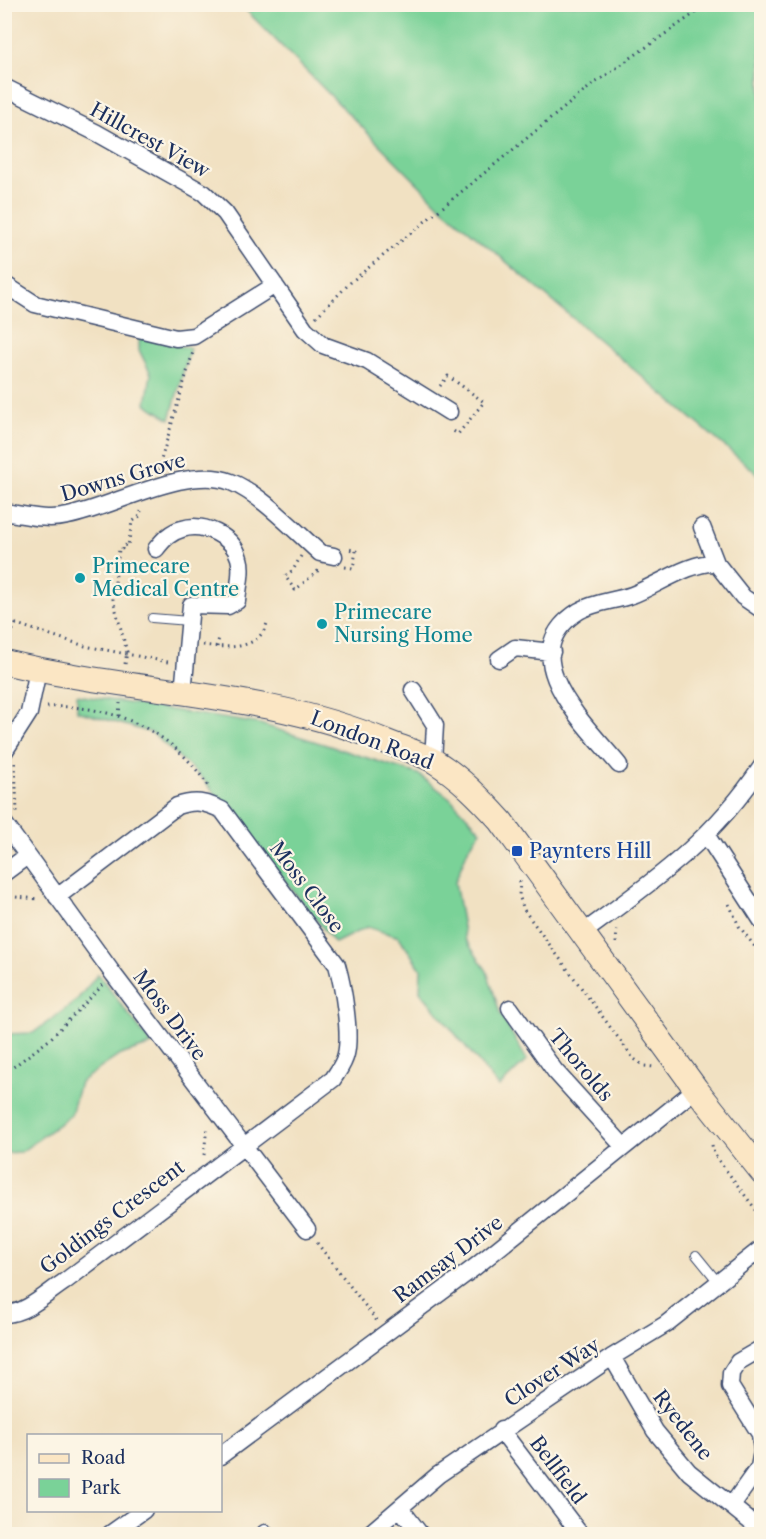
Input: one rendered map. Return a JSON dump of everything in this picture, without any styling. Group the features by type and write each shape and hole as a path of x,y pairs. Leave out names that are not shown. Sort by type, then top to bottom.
{"main road":[{"name":"London Road","path":"4,662 123,686 260,703 319,717 433,761 473,790 501,821 584,932 696,1089 762,1172"}],"street":[{"name":"Hillcrest View","path":"4,87 98,134 204,193 225,213 305,329 323,345 367,361 426,395 449,412"},
{"path":"4,284 34,304 176,338 194,336 274,285"},
{"name":"Downs Grove","path":"4,512 42,518 67,517 170,484 197,477 217,477 234,483 257,498 320,553 334,556"},
{"path":"702,527 716,563 743,597 762,610"},
{"path":"156,549 168,536 183,528 201,529 227,538 240,560 237,601 228,606 191,604 183,693"},
{"path":"619,765 561,695 551,673 552,652 559,630 582,609 657,585 705,562 716,563"},
{"path":"500,659 515,648 552,652"},
{"path":"10,756 29,713 38,670"},
{"path":"413,690 435,725 433,761"},
{"path":"584,932 652,882 707,836 762,766"},
{"path":"53,899 177,806 193,801 209,804 222,810"},
{"name":"Moss Close","path":"222,810 319,936 338,965 343,986 347,1052 333,1078 242,1146"},
{"name":"Moss Drive","path":"11,824 53,899 114,975 307,1229"},
{"path":"707,836 756,897 762,921"},
{"path":"4,873 27,856"},
{"name":"Thorolds","path":"510,1008 555,1071 624,1147"},
{"name":"Ramsay Drive","path":"222,1455 475,1267 696,1089"},
{"name":"Goldings Crescent","path":"4,1314 13,1314 64,1282 242,1146"},
{"name":"Clover Way","path":"369,1534 438,1475 501,1430 666,1324 762,1248"},
{"path":"732,1505 759,1467 762,1451 760,1434 730,1386 731,1373 738,1362 762,1348"},
{"name":"Ryedene","path":"612,1357 655,1431 689,1472 762,1531"},
{"name":"Bellfield","path":"501,1430 580,1534"},
{"path":"400,1508 420,1534"},
{"path":"110,1534 141,1512"}],"lane":[{"path":"152,618 189,621"},
{"path":"696,1255 718,1282"}],"path":[{"path":"305,329 351,282 592,85 708,4"},
{"path":"185,377 194,347"},
{"path":"113,599 127,652 123,686"},
{"path":"4,620 85,646 127,652 185,667"},
{"path":"198,651 198,645 237,647 250,643 265,631 267,623"},
{"path":"4,645 16,624"},
{"path":"217,647 219,637"},
{"path":"39,707 67,706 119,716 159,734 199,770 222,810"},
{"path":"10,756 11,824"},
{"path":"528,883 521,873 519,895 524,910 633,1058 644,1066 659,1068 652,1058"},
{"path":"4,896 53,899"},
{"path":"727,898 739,926 762,956"},
{"path":"619,925 615,943 619,953"},
{"path":"4,1074 50,1040 114,975"},
{"path":"715,1113 711,1137 714,1154 762,1218"},
{"path":"203,1162 208,1115"},
{"path":"307,1229 386,1333"}],"green space":[{"path":"241,5 761,5 761,477 439,205"},
{"path":"139,337 190,348 170,419 146,404 151,374 139,350"},
{"path":"77,695 260,724 418,774 450,798 481,831 469,847 455,882 465,939 487,971 500,1013 527,1060 499,1087 420,991 421,969 399,937 367,927 335,943 203,779 152,733 77,711"},
{"path":"98,974 152,1045 120,1055 80,1082 71,1115 21,1152 5,1153 5,1034 33,1033 76,1001"}],"place":[{"name":"Primecare Medical Centre","path":"80,578"},
{"name":"Primecare Nursing Home","path":"322,624"},
{"name":"Paynters Hill","path":"517,851"}]}
